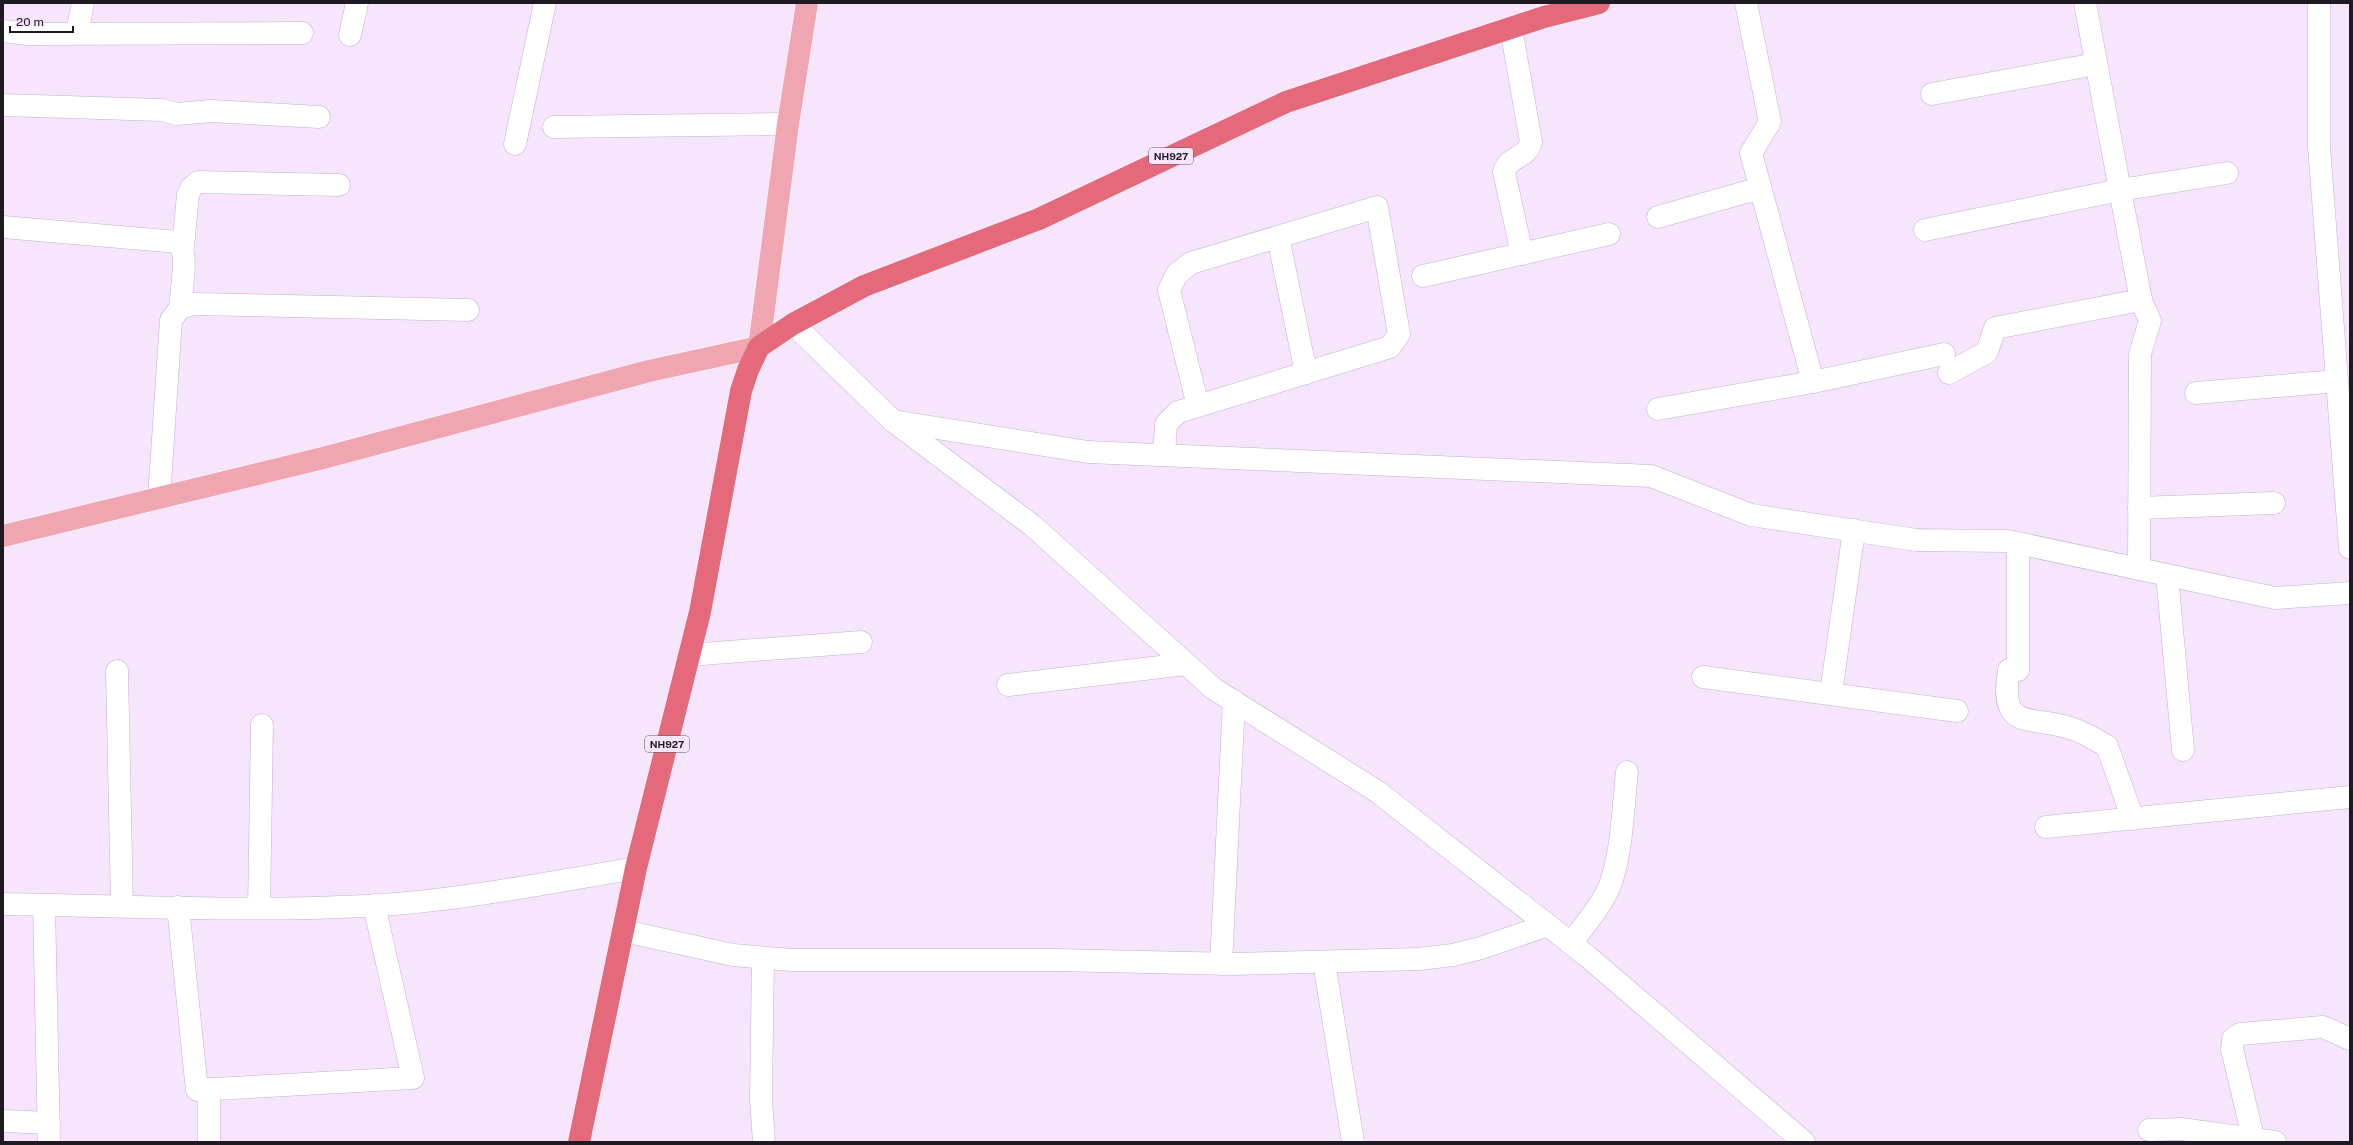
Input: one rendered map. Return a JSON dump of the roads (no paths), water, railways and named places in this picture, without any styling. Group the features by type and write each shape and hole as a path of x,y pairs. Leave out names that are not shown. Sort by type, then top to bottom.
{"highway":[{"name":"NH927","path":"579,1142 636,868 700,612 741,391 759,347 793,324 864,286 1038,219 1286,102 1511,28 1599,3"}],"main road":[{"path":"3,536 323,458 649,371 759,347 788,124 807,3"}],"street":[{"path":"77,33 83,3"},
{"path":"350,35 357,3"},
{"path":"515,144 545,3"},
{"path":"1746,3 1770,122 1750,153 1813,382"},
{"path":"2085,3 2141,300 2150,321 2140,354 2139,569"},
{"path":"2319,3 2319,147 2350,548"},
{"path":"1511,28 1531,142 1525,152 1508,162 1504,172 1522,254"},
{"path":"3,31 28,34 302,33"},
{"path":"1932,94 2096,64"},
{"path":"3,104 162,110 177,114 211,111 319,117"},
{"path":"554,127 788,124"},
{"path":"1925,230 2120,190 2227,172"},
{"path":"159,498 171,320 180,308 184,255 183,246 188,195 191,188 198,182 338,185"},
{"path":"1658,217 1760,188"},
{"path":"1164,455 1166,424 1178,412 1198,406 1306,373 1390,347 1399,334 1377,207 1191,263 1177,274 1169,290 1198,406"},
{"path":"3,227 172,240 183,246"},
{"path":"1423,276 1609,234"},
{"path":"1278,237 1306,373"},
{"path":"1658,409 1813,382 1946,364 1987,352 1995,328 2141,300"},
{"path":"180,308 194,304 468,310"},
{"path":"793,324 893,421 1033,526 1214,689 1378,792 1571,943 1804,1142"},
{"path":"2196,393 2337,381"},
{"path":"893,421 1088,452 1651,476 1751,515 1916,540 2008,541 2018,545 2275,598 2350,593"},
{"path":"2139,508 2274,503"},
{"path":"1831,693 1854,530"},
{"path":"2018,545 2014,670 2006,688 2009,707 2014,715 2036,722 2073,729 2106,746 2133,819"},
{"path":"2167,575 2183,750"},
{"path":"689,655 861,642"},
{"path":"1008,685 1186,664"},
{"path":"117,671 122,906"},
{"path":"1703,677 1957,711"},
{"path":"1221,964 1234,701"},
{"path":"259,908 262,726"},
{"path":"1571,943 1596,910 1608,890 1615,870 1627,772"},
{"path":"2046,827 2350,798"},
{"path":"3,904 259,908 374,905 472,895 636,868"},
{"path":"3,1121 49,1132 44,905"},
{"path":"178,907 197,1090 413,1078 374,905"},
{"path":"624,931 733,955 792,960 1057,960 1221,964 1419,959 1453,955 1481,948 1548,925"},
{"path":"762,958 761,1099 764,1142"},
{"path":"1324,962 1353,1142"},
{"path":"2253,1138 2232,1049 2233,1039 2240,1034 2323,1027 2350,1039"},
{"path":"209,1142 210,1089"},
{"path":"2149,1130 2180,1129 2275,1142"}]}
